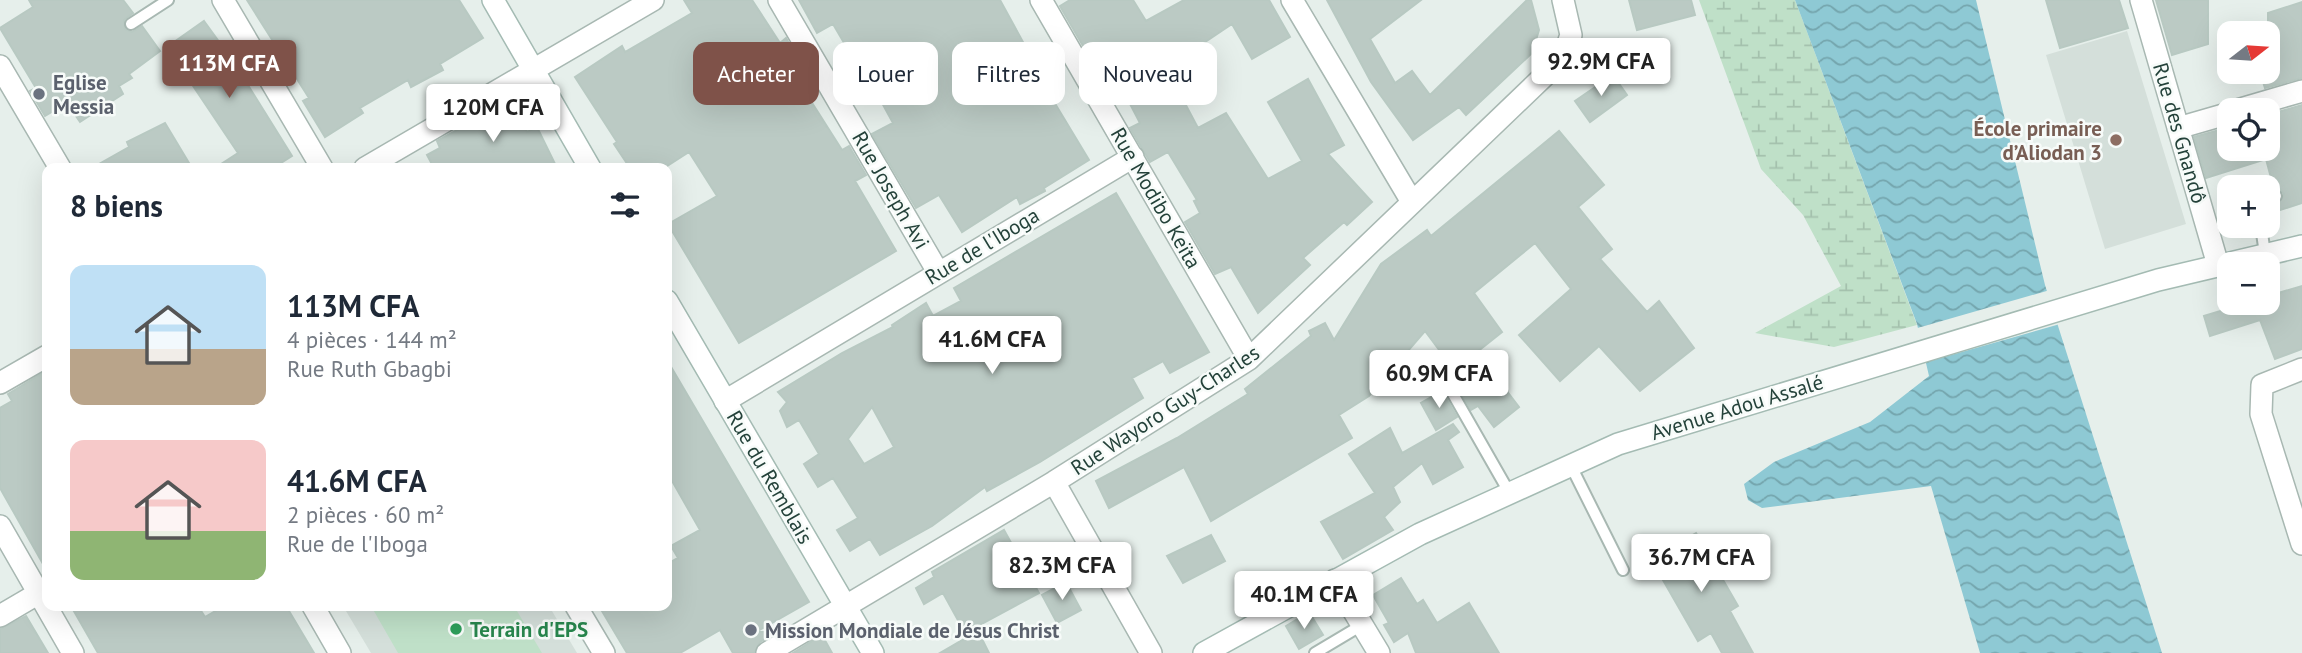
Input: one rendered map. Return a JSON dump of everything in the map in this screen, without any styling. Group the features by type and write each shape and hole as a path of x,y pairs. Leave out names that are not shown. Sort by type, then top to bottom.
{"street":[{"path":"223,0 318,163"},
{"path":"494,0 587,163"},
{"path":"373,163 653,0"},
{"name":"Rue Joseph Avi","path":"779,0 938,272"},
{"name":"Rue Modibo Keïta","path":"1041,0 1249,359"},
{"path":"1292,0 1412,202"},
{"name":"Rue Wayoro Guy-Charles","path":"767,653 1054,482 1249,359 1563,58 1571,35 1563,0"},
{"name":"Rue des Gnandô","path":"2141,0 2217,262"},
{"path":"0,65 57,163"},
{"path":"2278,98 2302,91"},
{"path":"2178,128 2217,117"},
{"name":"Rue de l'Iboga","path":"725,401 1133,157"},
{"name":"Avenue Adou Assalé","path":"2274,252 2302,246"},
{"name":"Avenue Adou Assalé","path":"1204,653 1420,534 1618,444 2158,280 2217,265"},
{"name":"Rue du Remblais","path":"672,310 873,653"},
{"path":"0,383 42,359"},
{"path":"2302,369 2262,385 2261,414 2302,544"},
{"path":"1054,482 1151,653"},
{"path":"0,526 42,598"},
{"path":"1335,580 1378,653"},
{"path":"0,616 39,593"},
{"path":"50,611 74,653"},
{"path":"316,611 340,653"},
{"path":"579,611 604,653"}],"lane":[{"path":"131,24 168,0"},
{"path":"1437,366 1509,492"},
{"path":"1570,464 1623,570"},
{"path":"1315,653 1362,625"}],"shaded area":[{"name":"École primaire d’Aliodan 3","path":"2127,31 2186,224 2105,249 2046,55"},
{"name":"Terrain d'EPS","path":"346,611 552,611 577,653 371,653"}],"green space":[{"path":"1699,0 1795,0 1917,325 1834,347 1755,333 1841,286 1803,215 1761,169"},
{"name":"Terrain d'EPS","path":"374,611 517,611 542,653 398,653"}],"water":[{"path":"1795,0 1976,0 2045,285 2162,653 1980,653 1931,486 1762,508 1748,500 1744,484 1774,462 1870,422 1929,376 1917,324"}],"pier":[{"path":"2050,290 2060,324 1923,363 1914,329"}],"building":[{"path":"29,0 123,0 133,13 124,20 125,29 132,32 142,26 160,51 129,74 132,78 119,86 123,94 80,122 67,103 45,116 30,91 36,88 0,28 33,7"},
{"path":"247,0 459,0 483,38 440,64 443,70 411,87 408,80 360,108 363,113 325,137 303,101 309,98"},
{"path":"684,0 752,0 779,42 693,42 693,105 813,105 842,150 849,146 866,175 855,181 896,251 739,343 672,231 672,222 717,196 689,152 672,163 627,163 614,144 617,142 575,77 622,46 625,52 692,13"},
{"path":"799,0 1000,0 1023,42 952,42 952,105 1056,105 1089,160 1044,188 1045,191 1020,204 1017,197 962,232 939,195 916,208 872,134 893,123 883,105 938,105 938,42 844,42 833,24 817,33"},
{"path":"1070,0 1133,0 1146,21 1184,0 1269,0 1290,37 1252,59 1232,24 1205,42 1081,42 1060,6"},
{"path":"1327,0 1421,0 1370,39 1395,83 1412,71 1430,95 1527,0 1531,0 1539,30 1532,53 1466,115 1459,107 1413,140 1371,82"},
{"path":"1629,0 1691,0 1695,15 1637,30"},
{"path":"2046,0 2119,0 2128,28 2060,48"},
{"path":"2156,0 2208,0 2208,44 2172,55"},
{"path":"2302,2 2302,78 2280,84 2280,21 2268,21 2268,13"},
{"path":"204,21 233,61 292,156 281,163 223,163 238,153 167,47"},
{"path":"1613,75 1627,95 1590,122 1575,101"},
{"path":"1308,79 1344,145 1328,154 1372,202 1347,225 1344,222 1303,258 1310,265 1258,313 1231,267 1215,274 1185,222 1200,213 1194,201 1197,200 1168,152 1150,162 1130,128 1140,123 1131,105 1186,105 1198,128 1226,113 1268,179 1302,161 1268,102"},
{"path":"2264,84 2280,84 2265,88"},
{"path":"510,101 527,132 537,127 555,163 431,163 427,155 440,148 437,141"},
{"path":"2302,105 2302,203 2280,210 2280,201 2284,194 2280,189 2280,175 2270,175 2267,161 2280,161 2280,111"},
{"path":"165,123 189,163 101,163 129,147 127,142"},
{"path":"1559,131 1604,185 1578,207 1612,249 1600,259 1647,312 1659,301 1694,348 1640,391 1599,346 1560,381 1519,335 1571,289 1535,243 1474,293 1502,332 1477,352 1519,407 1494,427 1478,406 1471,410 1455,382 1460,378 1425,331 1369,396 1339,415 1352,438 1211,521 1184,467 1109,508 1096,481 1177,438 1248,394 1245,389 1311,336 1309,331 1325,323 1334,340 1381,264 1427,230 1431,236"},
{"path":"2217,131 2217,161 2260,161 2206,178 2194,137"},
{"path":"1116,193 1209,352 1170,373 1163,361 1132,378 1143,398 1040,462 987,491 985,487 932,526 880,555 870,539 850,551 837,530 858,518 833,478 818,487 804,464 819,454 799,420 787,427 780,411 787,402 778,392 842,353 893,327 892,325 926,303 933,316 961,301 954,288","holes":["872,407 894,447 864,464 848,439"]},
{"path":"2302,286 2302,349 2275,359 2260,320 2210,336 2204,316 2217,312 2217,315 2280,315 2280,292"},
{"path":"672,369 809,602 756,632 777,632 760,642 754,653 733,653 720,630 680,653 627,653 602,611 672,611 672,561 678,558 672,545 700,530 672,481"},
{"path":"42,374 42,562 0,488 0,408 12,401 8,394"},
{"path":"1442,391 1457,417 1436,430 1421,403"},
{"path":"1453,424 1459,432 1448,440 1463,467 1433,484 1422,463 1393,487 1400,502 1384,517 1393,530 1343,559 1321,522 1375,493 1349,454 1390,428 1402,453"},
{"path":"1004,530 1039,593 965,633 943,593 924,604 916,588 934,577 932,572"},
{"path":"1696,533 1738,606 1730,611 1753,653 1722,653 1711,633 1698,641 1651,559"},
{"path":"1211,535 1225,561 1183,583 1167,556"},
{"path":"1401,578 1417,604 1423,600 1437,623 1469,603 1499,653 1416,653 1408,633 1394,642 1384,625 1389,623 1373,595"},
{"path":"1066,582 1081,610 1057,623 1042,595"},
{"path":"74,611 201,611 205,617 215,611 289,611 314,653 98,653"},
{"path":"1309,612 1323,635 1299,649 1286,626"},
{"path":"26,616 48,653 0,653 0,629"},
{"path":"978,631 989,653 940,653"},
{"path":"822,635 832,653 793,653"}],"place":[{"name":"Eglise Messia","path":"39,94"},
{"name":"École primaire d’Aliodan 3","path":"2116,140"},
{"name":"Terrain d'EPS","path":"456,629"},
{"name":"Mission Mondiale de Jésus Christ","path":"751,630"}]}
